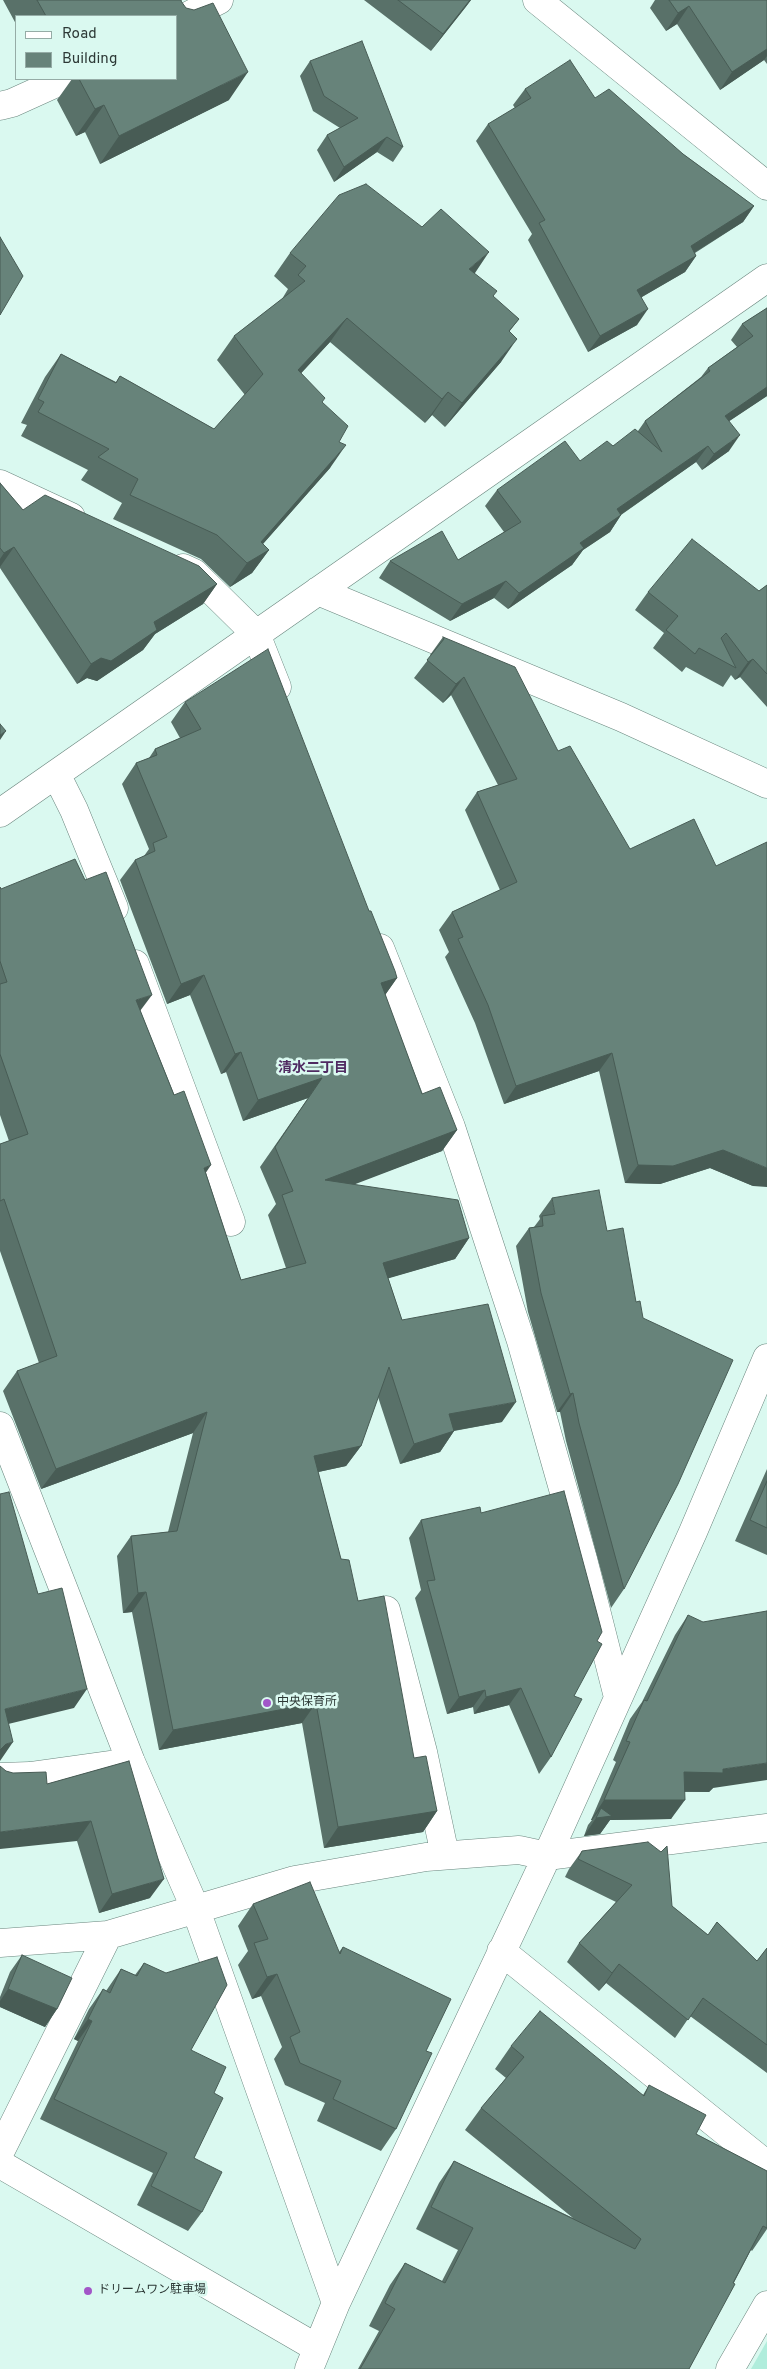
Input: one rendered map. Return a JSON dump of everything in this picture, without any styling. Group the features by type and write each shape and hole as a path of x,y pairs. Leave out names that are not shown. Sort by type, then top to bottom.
{"street":[{"path":"178,21 219,0"},
{"path":"537,0 767,186"},
{"path":"0,106 43,90 63,80"},
{"path":"0,813 767,278"},
{"path":"0,484 97,529"},
{"path":"159,557 194,573 256,634 286,709"},
{"path":"318,590 621,717 767,784"},
{"path":"56,774 74,810 125,937 231,1222"},
{"path":"370,922 451,1127 521,1342 583,1559 618,1696"},
{"path":"0,2164 313,2358 336,2302 547,1856 694,1532 767,1358"},
{"path":"0,1426 131,1762 196,1910 336,2302"},
{"path":"386,1610 423,1752 445,1856"},
{"path":"0,1777 30,1776 131,1762"},
{"path":"0,1942 108,1935 295,1880 445,1856 519,1850 547,1856 767,1828"},
{"path":"0,2152 108,1935"},
{"path":"501,1951 767,2165"},
{"path":"730,2369 767,2305"}],"green space":[{"path":"767,2341 767,2369 751,2369"}],"building":[{"path":"37,0 181,0 186,8 194,10 213,3 248,72 119,136 104,105 95,109 80,80 178,80 178,15 45,15"},
{"path":"398,0 470,0 443,34"},
{"path":"669,0 767,0 767,49 732,72 689,6 678,13"},
{"path":"362,41 403,147 387,137 344,167 327,135 358,118 324,96 310,61"},
{"path":"570,60 595,98 609,89 683,154 754,206 691,246 696,256 637,290 648,309 600,336 539,223 545,220 488,124 531,98 525,89"},
{"path":"366,184 422,227 441,209 489,252 469,269 497,291 493,296 519,319 509,331 517,339 462,403 448,392 442,399 347,318 298,370 325,398 322,402 348,426 339,442 346,445 261,542 269,550 247,563 217,535 130,495 138,479 98,457 109,449 38,412 44,402 38,399 61,354 116,383 120,376 214,429 263,374 234,336 305,281 298,275 306,266 290,253 339,195"},
{"path":"0,237 23,276 0,315"},
{"path":"767,308 767,387 725,416 740,435 714,454 708,446 617,509 621,515 580,543 584,548 519,593 506,581 462,604 390,561 442,531 458,560 521,522 497,490 565,441 580,461 607,441 613,446 635,429 662,452 645,421 710,371 708,368 753,336 742,324"},
{"path":"0,483 23,510 45,495 199,566 217,584 154,622 157,630 111,661 101,658 91,664 14,547 4,553 0,548"},
{"path":"692,539 759,591 767,585 767,674 753,659 748,662 726,633 721,638 736,668 699,648 695,654 666,630 678,616 648,592"},
{"path":"443,637 515,667 558,751 570,746 630,849 694,819 716,866 767,842 767,1168 723,1150 673,1166 638,1165 612,1053 516,1086 488,1005 458,939 463,937 452,912 517,882 477,792 517,779 464,677 456,684 427,660 444,639"},
{"path":"268,649 369,911 371,911 395,971 397,978 381,983 422,1094 440,1087 457,1130 325,1180 458,1200 469,1238 383,1263 402,1320 488,1304 516,1402 449,1414 454,1431 414,1444 389,1367 361,1446 314,1456 341,1559 349,1560 358,1601 384,1596 414,1758 426,1756 437,1811 338,1827 316,1703 173,1730 146,1592 138,1593 131,1536 177,1531 207,1412 56,1469 17,1371 57,1356 4,1199 0,1201 0,1144 28,1134 0,1054 0,984 7,982 0,961 0,887 1,889 75,859 85,880 106,872 152,995 136,1000 174,1095 184,1091 211,1165 204,1168 241,1280 306,1263 282,1195 293,1191 275,1147 322,1078 258,1100 241,1052 235,1054 204,975 181,984 135,860 155,851 153,843 167,837 136,763 157,755 155,749 201,729 185,702"},
{"path":"0,724 6,731 0,735"},
{"path":"599,1190 607,1231 623,1228 636,1302 640,1301 643,1318 733,1360 678,1484 624,1589 579,1423 573,1393 570,1394 541,1293 529,1228 543,1226 542,1216 555,1214 552,1198"},
{"path":"767,1481 767,1528 750,1520"},
{"path":"564,1491 602,1632 597,1641 602,1644 574,1696 582,1699 551,1757 521,1688 486,1697 485,1690 459,1697 427,1581 435,1580 421,1520 480,1507 481,1513"},
{"path":"9,1492 38,1594 62,1588 87,1689 5,1709 13,1742 6,1744 0,1750 0,1494"},
{"path":"767,1611 767,1763 723,1769 723,1773 684,1772 685,1800 604,1800 630,1742 626,1741 644,1700 647,1701 688,1615 703,1622"},
{"path":"129,1761 164,1879 112,1894 91,1821 0,1832 0,1766 6,1771 13,1773 46,1772 47,1784"},
{"path":"601,1808 612,1816 596,1818"},
{"path":"648,1842 661,1852 667,1846 672,1906 708,1935 717,1922 757,1961 767,1948 767,2045 703,1998 688,2020 619,1964 612,1973 579,1943 632,1885 578,1859 582,1851"},
{"path":"310,1882 340,1954 343,1947 451,1999 426,2051 432,2053 396,2129 333,2099 341,2081 300,2063 290,2037 300,2032 277,1974 267,1977 254,1943 268,1939 253,1904"},
{"path":"22,1955 72,1978 57,2009 8,1989"},
{"path":"217,1957 227,1985 191,2050 226,2067 214,2093 223,2098 194,2158 222,2172 202,2212 151,2186 167,2153 54,2099 92,2021 88,2019 103,1989 110,1993 121,1969 137,1976 144,1963 166,1973"},
{"path":"540,2011 644,2096 649,2085 706,2115 696,2134 767,2171 767,2228 763,2226 733,2283 735,2284 689,2369 360,2369 395,2309 385,2303 405,2263 445,2283 473,2228 431,2207 454,2161 635,2249 641,2239 481,2108 524,2057 511,2046"}],"place":[{"name":"中央保育所","path":"267,1703"},
{"name":"ドリームワン駐車場","path":"88,2291"}],"district":[{"name":"清水二丁目","path":"313,1069"}]}
